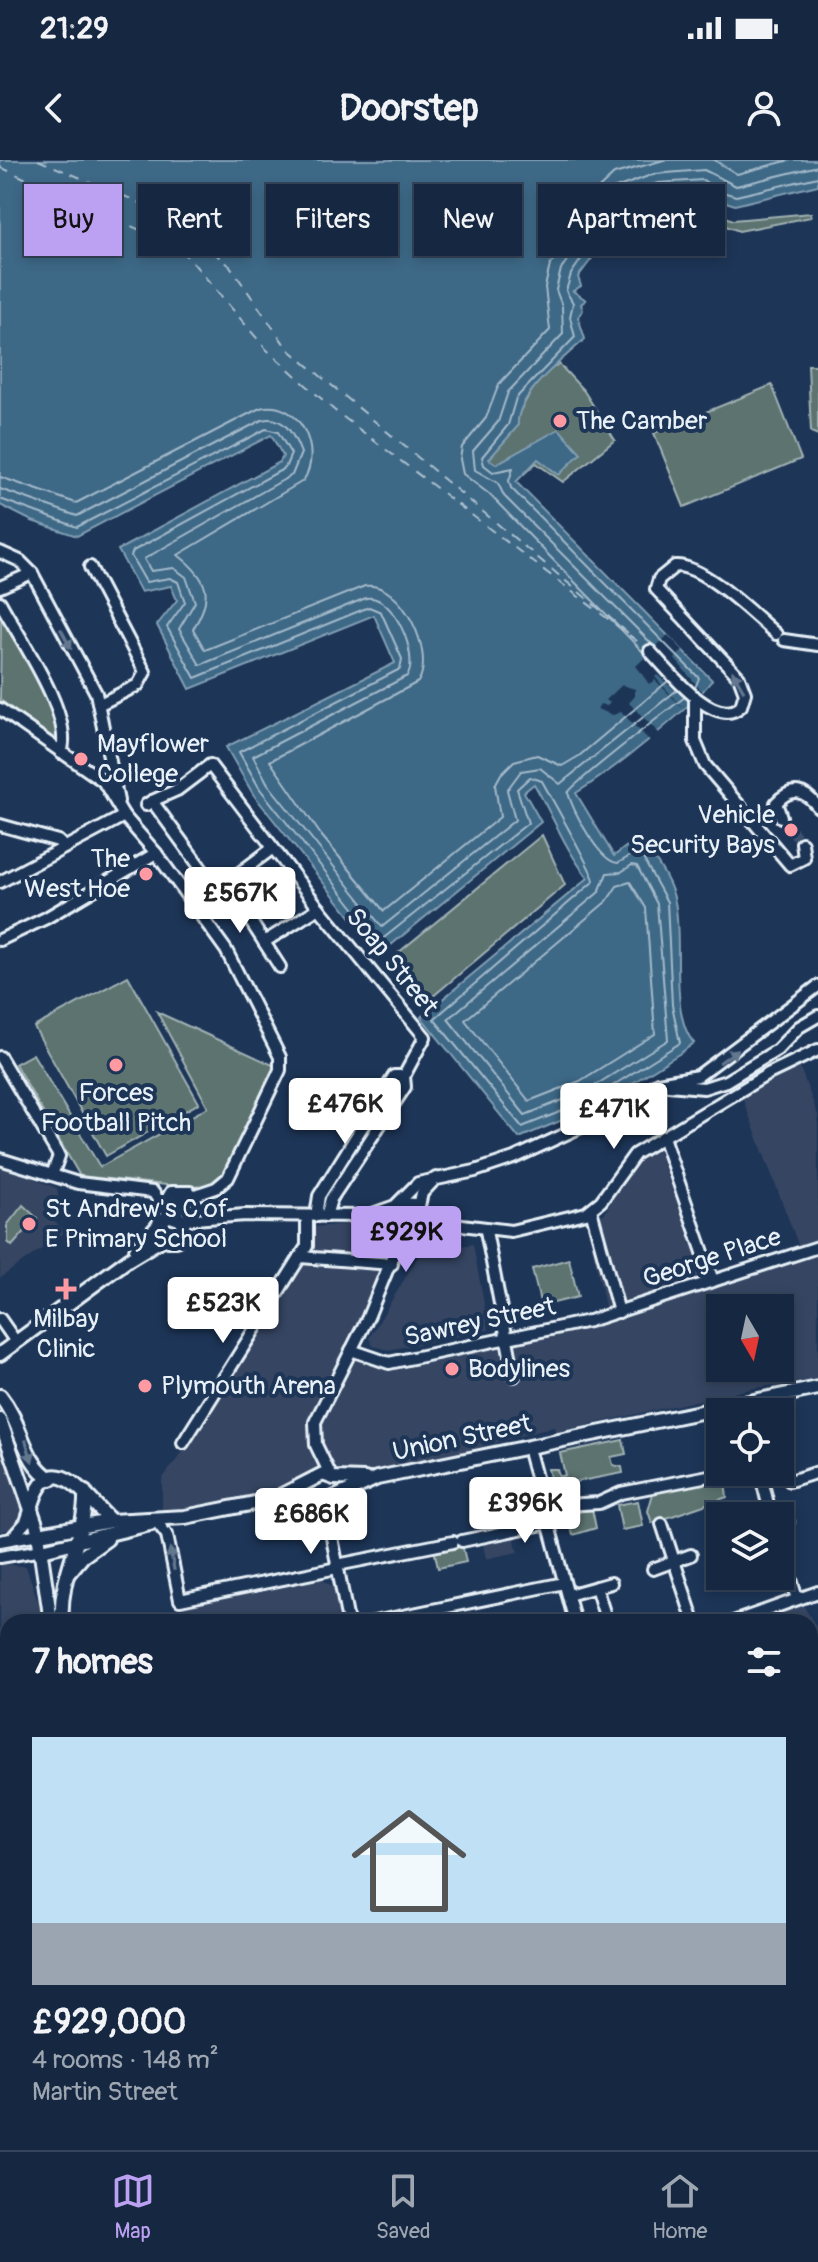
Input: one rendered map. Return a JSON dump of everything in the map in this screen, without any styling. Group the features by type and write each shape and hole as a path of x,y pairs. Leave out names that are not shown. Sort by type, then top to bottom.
{"main road":[{"path":"161,1216 164,1238"},
{"path":"0,1354 129,1259 164,1238 172,1240 183,1234 180,1218 161,1216 129,1259"},
{"path":"780,1398 818,1388"},
{"path":"0,1396 21,1427 33,1465 51,1479 70,1479 111,1521"},
{"name":"Union Street","path":"42,1550 121,1533 156,1521 270,1500 325,1498 372,1479 561,1439 706,1414"},
{"path":"0,1420 39,1534 50,1614"},
{"name":"Union Street","path":"270,1500 323,1474 372,1479"},
{"path":"312,1481 325,1498 337,1486 332,1477"},
{"path":"31,1505 35,1493 51,1479"},
{"path":"62,1614 64,1579 81,1527 85,1492"},
{"name":"Union Street","path":"39,1534 111,1521 156,1521"},
{"path":"64,1579 94,1547 121,1533"}],"street":[{"path":"0,552 20,561 32,573 100,704 122,811"},
{"path":"650,651 695,699 730,712 741,706 745,693 739,677 660,598 656,584 668,570 684,566 738,601 780,637 818,645"},
{"path":"90,567 145,672 138,685 100,704"},
{"path":"0,587 32,573"},
{"path":"2,608 58,709 64,741 61,753"},
{"path":"695,699 695,741 705,765 790,865 804,858 802,843"},
{"path":"0,709 103,781 234,962 281,1063 228,1178 216,1188 177,1201 180,1218 367,1216 408,1231"},
{"name":"Soap Street","path":"216,890 149,803 177,790 210,765 319,908 425,1037 404,1076 405,1087 331,1199 316,1216"},
{"path":"103,781 112,768"},
{"path":"781,817 776,803 797,790 808,795 818,807"},
{"path":"0,882 122,811"},
{"path":"0,825 58,841 64,847"},
{"path":"273,848 216,890 264,942 280,967"},
{"path":"0,940 46,918 156,853"},
{"path":"264,942 319,908"},
{"path":"396,1227 391,1214 418,1183 475,1171 538,1148 658,1083 693,1079 818,986"},
{"path":"658,1083 704,1088 726,1081 777,1050 799,1027 818,1016"},
{"path":"312,1481 315,1422 392,1264 399,1241 408,1231 421,1220 486,1231 521,1230 563,1221 591,1210 629,1158 782,1066 818,1050"},
{"path":"0,1057 59,1156 52,1175"},
{"path":"663,1137 713,1281"},
{"path":"0,1159 78,1183 153,1192 161,1216"},
{"path":"421,1220 419,1206 422,1193 438,1177"},
{"path":"161,1216 171,1192 195,1193"},
{"path":"367,1216 411,1201 419,1206"},
{"path":"591,1210 619,1312"},
{"path":"183,1443 300,1257 316,1216"},
{"path":"183,1234 212,1218"},
{"path":"486,1231 514,1376"},
{"name":"George Place","path":"619,1312 818,1247"},
{"path":"300,1257 392,1264"},
{"name":"Sawrey Street","path":"351,1350 384,1364 619,1312"},
{"path":"0,1319 16,1342"},
{"path":"316,1445 332,1477"},
{"path":"530,1455 573,1614"},
{"path":"794,1480 818,1472"},
{"path":"156,1521 167,1535 180,1600 458,1541 547,1519 565,1505 599,1503 621,1493 706,1476"},
{"path":"325,1498 346,1614"},
{"path":"6,1540 26,1522 31,1505"},
{"path":"662,1524 692,1614"},
{"name":"Union Street","path":"6,1540 39,1534"},
{"name":"Union Street","path":"0,1557 42,1550"},
{"path":"653,1569 691,1555"},
{"path":"413,1614 564,1583"},
{"path":"568,1595 611,1583"},
{"path":"596,1587 604,1614"},
{"path":"794,1589 797,1599"},
{"path":"755,1614 818,1592"}],"shaded area":[{"path":"799,1065 818,1115 818,1379 755,1388 556,1432 554,1427 386,1472 162,1512 162,1479 193,1438 313,1227 348,1224 387,1237 362,1347 376,1356 490,1338 606,1311 587,1224 605,1213 634,1158 657,1147 704,1278 799,1247 742,1097"},
{"name":"St Andrew's C of E Primary School","path":"0,1165 57,1188 59,1200 47,1214 66,1232 0,1278"},
{"path":"473,1244 489,1330 389,1350 373,1346 369,1338 420,1253"},
{"path":"0,1425 20,1497 21,1517 16,1527 0,1532"},
{"path":"513,1533 518,1552 486,1559 482,1541"},
{"path":"0,1564 26,1566 42,1614 0,1614"},
{"path":"320,1578 334,1587 339,1612 183,1614 183,1606"},
{"path":"802,1603 809,1614 773,1614"}],"green space":[{"path":"811,213 811,217 739,231 725,226 725,217 733,220"},
{"name":"The Camber","path":"559,364 584,391 615,440 563,482 536,463 516,481 488,459 506,436 528,396"},
{"path":"808,365 818,365 818,435 811,432"},
{"path":"772,385 801,459 684,507 654,433"},
{"path":"1,615 56,713 60,738 56,741 0,700"},
{"path":"542,835 565,885 425,1003 392,958"},
{"name":"Forces Football Pitch","path":"128,976 199,1103 106,1156 34,1027"},
{"path":"157,1012 275,1066 222,1177 205,1189 80,1176 15,1064 33,1054 100,1167 208,1107"},
{"path":"23,1205 37,1218 12,1246 8,1242 8,1224"},
{"path":"569,1259 578,1297 541,1306 532,1269"},
{"path":"623,1440 626,1454 611,1457 613,1465 622,1467 623,1473 570,1483 573,1499 563,1501 560,1489 553,1491 548,1469 557,1469 559,1477 565,1475 560,1453"},
{"path":"706,1479 706,1486 726,1486 727,1497 652,1523 648,1511 654,1490"},
{"path":"638,1501 643,1526 622,1530 617,1505"},
{"path":"592,1509 596,1528 573,1535 570,1525 564,1527 559,1516"},
{"path":"462,1543 466,1562 438,1568 434,1549"}],"water":[{"path":"0,160 818,160 818,185 735,205 725,202 725,184 538,184 538,256 593,256 578,277 581,286 573,291 586,300 581,304 583,310 578,317 585,339 532,390 519,414 518,426 489,459 496,464 559,429 581,453 559,475 538,459 516,482 712,680 686,708 648,740 576,793 614,856 640,836 670,885 677,918 679,996 686,1031 694,1043 594,1107 519,1138 421,1017 588,878 534,784 524,792 541,822 380,954 253,794 226,747 395,663 374,615 190,689 157,625 177,600 171,586 141,592 118,550 280,462 283,456 271,435 77,536 32,521 0,505"}],"pier":[{"path":"668,635 683,650 675,659 705,695 694,706 657,675 655,677 686,711 655,680 649,684 636,666"},
{"path":"622,685 635,689 635,696 629,703 659,733 650,741 621,712 613,715 597,709 600,704 607,706 610,703 606,700"}],"ferry route":[{"path":"38,160 167,214 230,266 287,348 628,633"},
{"path":"0,167 169,243 189,258 266,349 334,410 646,648"}],"tunnel":[{"path":"781,817 802,843"}],"place":[{"name":"The Camber","path":"560,421"},
{"name":"Mayflower College","path":"81,759"},
{"name":"Vehicle Security Bays","path":"791,830"},
{"name":"The West Hoe","path":"146,874"},
{"name":"Forces Football Pitch","path":"116,1065"},
{"name":"St Andrew's C of E Primary School","path":"29,1224"},
{"name":"Milbay Clinic","path":"66,1289"},
{"name":"Bodylines","path":"452,1369"},
{"name":"Plymouth Arena","path":"145,1386"}]}
